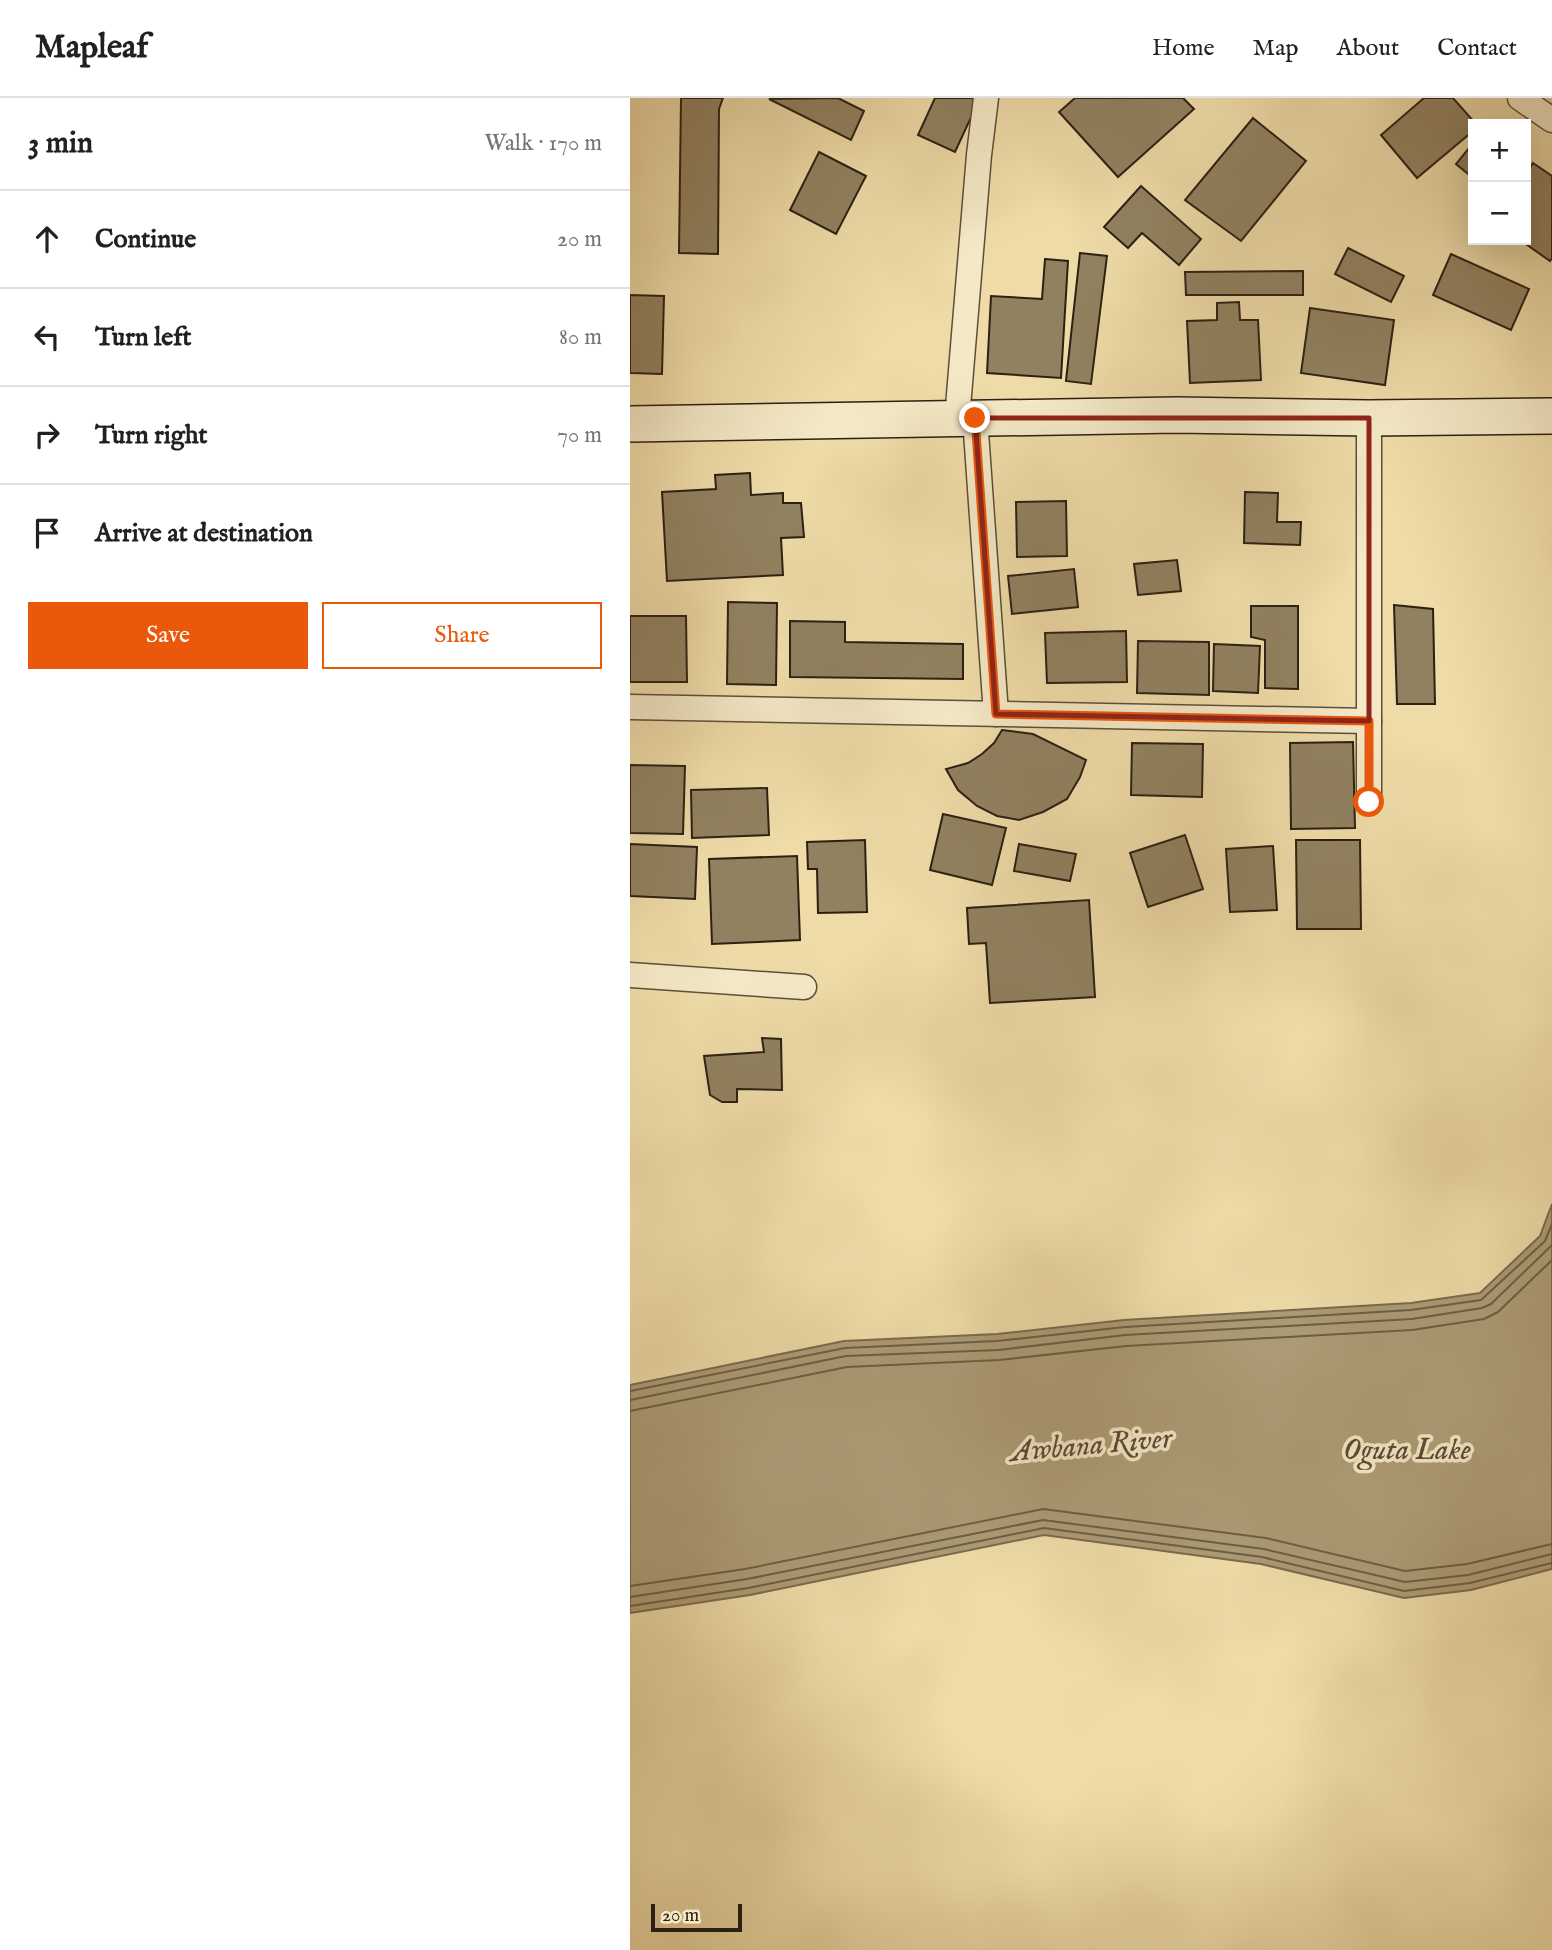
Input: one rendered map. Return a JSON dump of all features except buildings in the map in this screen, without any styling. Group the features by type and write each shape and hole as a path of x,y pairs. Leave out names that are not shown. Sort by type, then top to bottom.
{"street":[{"path":"986,98 979,155 966,419 996,714"},
{"path":"1520,98 1552,120"},
{"path":"630,424 1176,415 1370,418 1552,416"},
{"path":"1369,802 1370,418"},
{"path":"630,706 1369,721"},
{"path":"630,975 804,987"}],"highlighted area":[{"path":"975,418 1369,418 1369,721 996,714"}],"water":[{"name":"Oguta Lake","path":"1552,1204 1552,1569 1471,1590 1404,1598 1261,1564 1044,1535 750,1595 630,1613 630,1385 844,1341 997,1334 1124,1320 1411,1303 1480,1293 1540,1236"}],"route":[{"path":"975,418 996,714 1369,721 1369,802"}],"water label":[{"name":"Awbana River","path":"1091,1444"}]}
